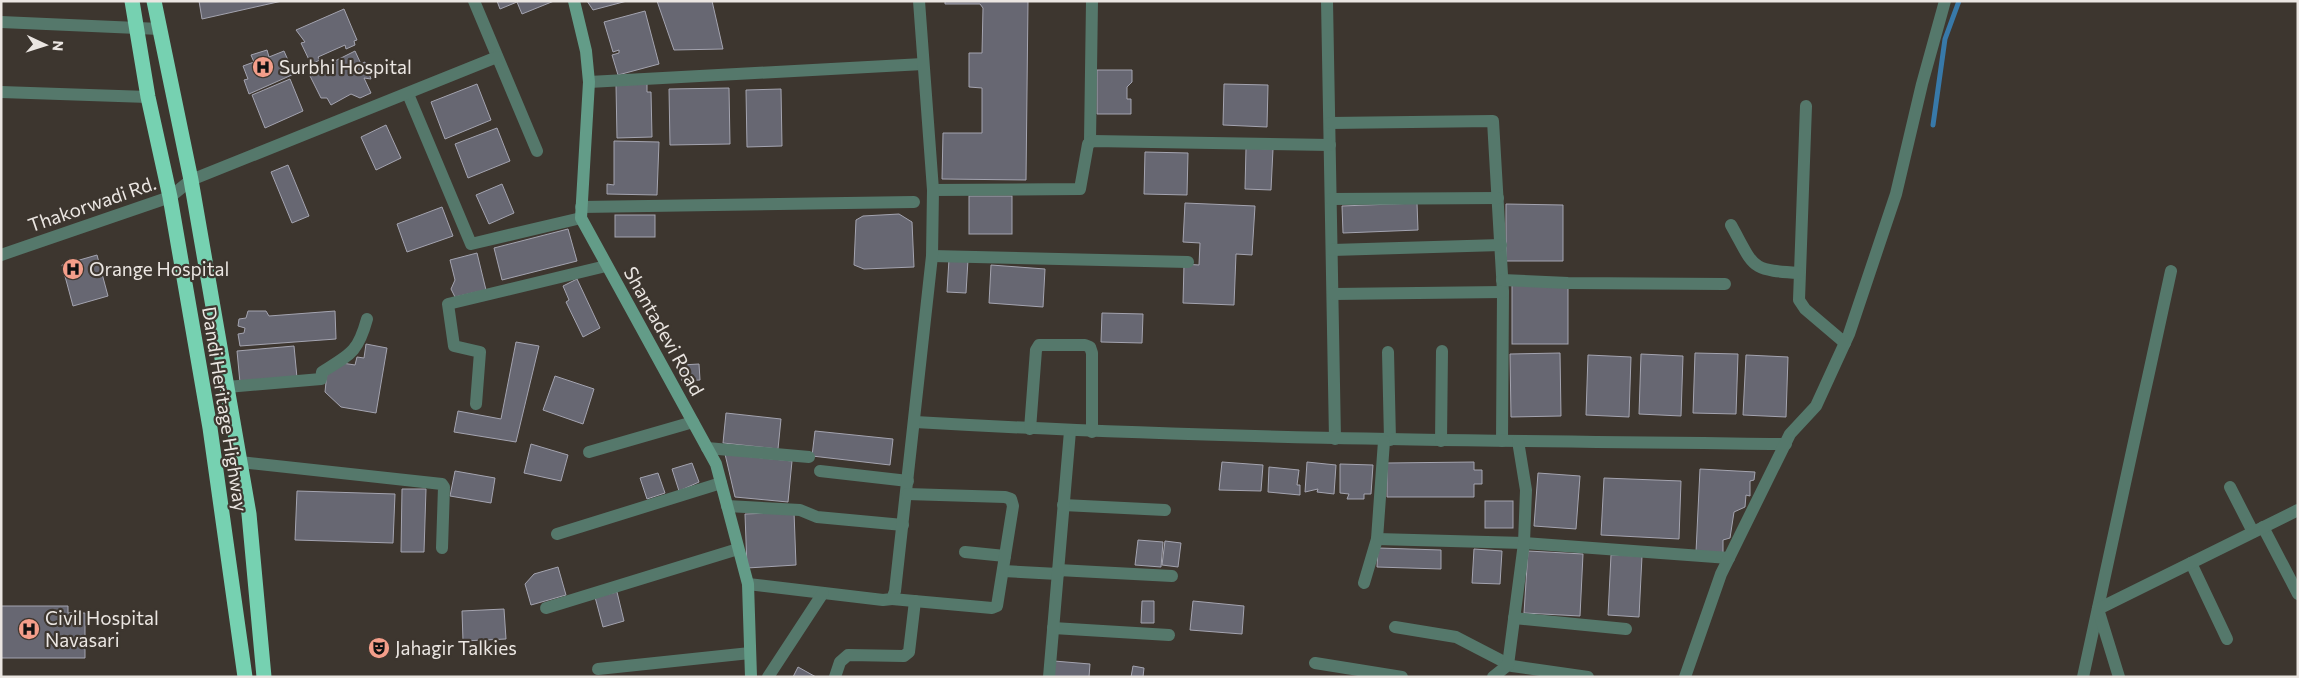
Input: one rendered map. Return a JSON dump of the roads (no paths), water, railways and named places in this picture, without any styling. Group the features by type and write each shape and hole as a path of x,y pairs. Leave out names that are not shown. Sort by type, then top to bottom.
{"highway":[{"name":"Dandi Heritage Highway","path":"132,1 148,97 170,197 210,428 245,677"},
{"name":"Dandi Heritage Highway","path":"154,1 191,180 249,514 264,677"}],"street":[{"path":"474,1 537,151"},
{"path":"574,1 586,51 589,82 581,212"},
{"path":"892,599 895,592 907,494 932,256 934,190 919,1"},
{"path":"934,190 1080,189 1090,141 1092,1"},
{"path":"1327,1 1336,440"},
{"path":"1685,677 1718,581 1729,558 1790,434 1816,406 1845,343 1896,194 1919,93 1945,1"},
{"path":"1,22 160,29"},
{"name":"Thakorwadi Rd.","path":"1,255 170,197 191,180 497,57"},
{"path":"589,82 923,64"},
{"path":"1,92 148,97"},
{"path":"408,94 471,244 581,212 914,202"},
{"path":"1806,106 1799,273 1800,300 1805,308 1845,343"},
{"path":"1330,123 1493,121 1503,286 1502,441"},
{"path":"1090,141 1330,144"},
{"path":"1331,199 1498,198"},
{"name":"Shantadevi Road","path":"581,212 606,266 716,464 748,584 750,677"},
{"path":"1731,225 1751,261 1759,268 1769,271 1799,273"},
{"path":"1332,250 1501,245"},
{"path":"932,256 1188,262"},
{"path":"476,404 480,352 454,346 448,304 606,266"},
{"path":"2083,677 2172,271"},
{"path":"1333,294 1568,283 1725,284"},
{"path":"227,387 321,379 322,372 350,355 360,342 367,319"},
{"path":"1030,429 1036,350 1039,345 1085,345 1090,347 1092,353 1092,432"},
{"path":"1441,440 1442,351"},
{"path":"1364,583 1377,539 1387,440 1388,352"},
{"path":"589,452 693,422"},
{"path":"915,422 1092,432 1336,440 1786,444"},
{"path":"1049,677 1070,431"},
{"path":"1493,677 1508,665 1524,543 1526,490 1518,441"},
{"path":"707,448 809,457"},
{"path":"240,462 442,484 444,487 442,548"},
{"path":"820,471 908,481"},
{"path":"557,534 721,483"},
{"path":"2230,487 2298,594"},
{"path":"748,584 823,593 992,608 997,606 1013,506 1011,499 907,494"},
{"path":"1064,505 1165,510"},
{"path":"727,506 800,510 818,517 903,525"},
{"path":"2098,609 2298,510"},
{"path":"1377,539 1524,543 1729,558"},
{"path":"546,608 738,549"},
{"path":"965,552 1005,556"},
{"path":"2191,563 2227,639"},
{"path":"1003,571 1172,576"},
{"path":"768,677 823,593"},
{"path":"836,677 840,662 848,655 904,656 909,652 915,601"},
{"path":"2098,609 2119,677"},
{"path":"1514,618 1626,629"},
{"path":"1395,627 1456,637 1508,665 1588,677"},
{"path":"1053,628 1170,636"},
{"path":"598,669 750,653"},
{"path":"1315,663 1402,677"}],"waterway":[{"path":"1933,125 1945,39 1959,1"}],"place":[{"name":"Surbhi Hospital","path":"263,67"},
{"name":"Orange Hospital","path":"73,269"},
{"name":"Civil Hospital Navasari","path":"29,629"},
{"name":"Jahagir Talkies","path":"379,648"}]}
